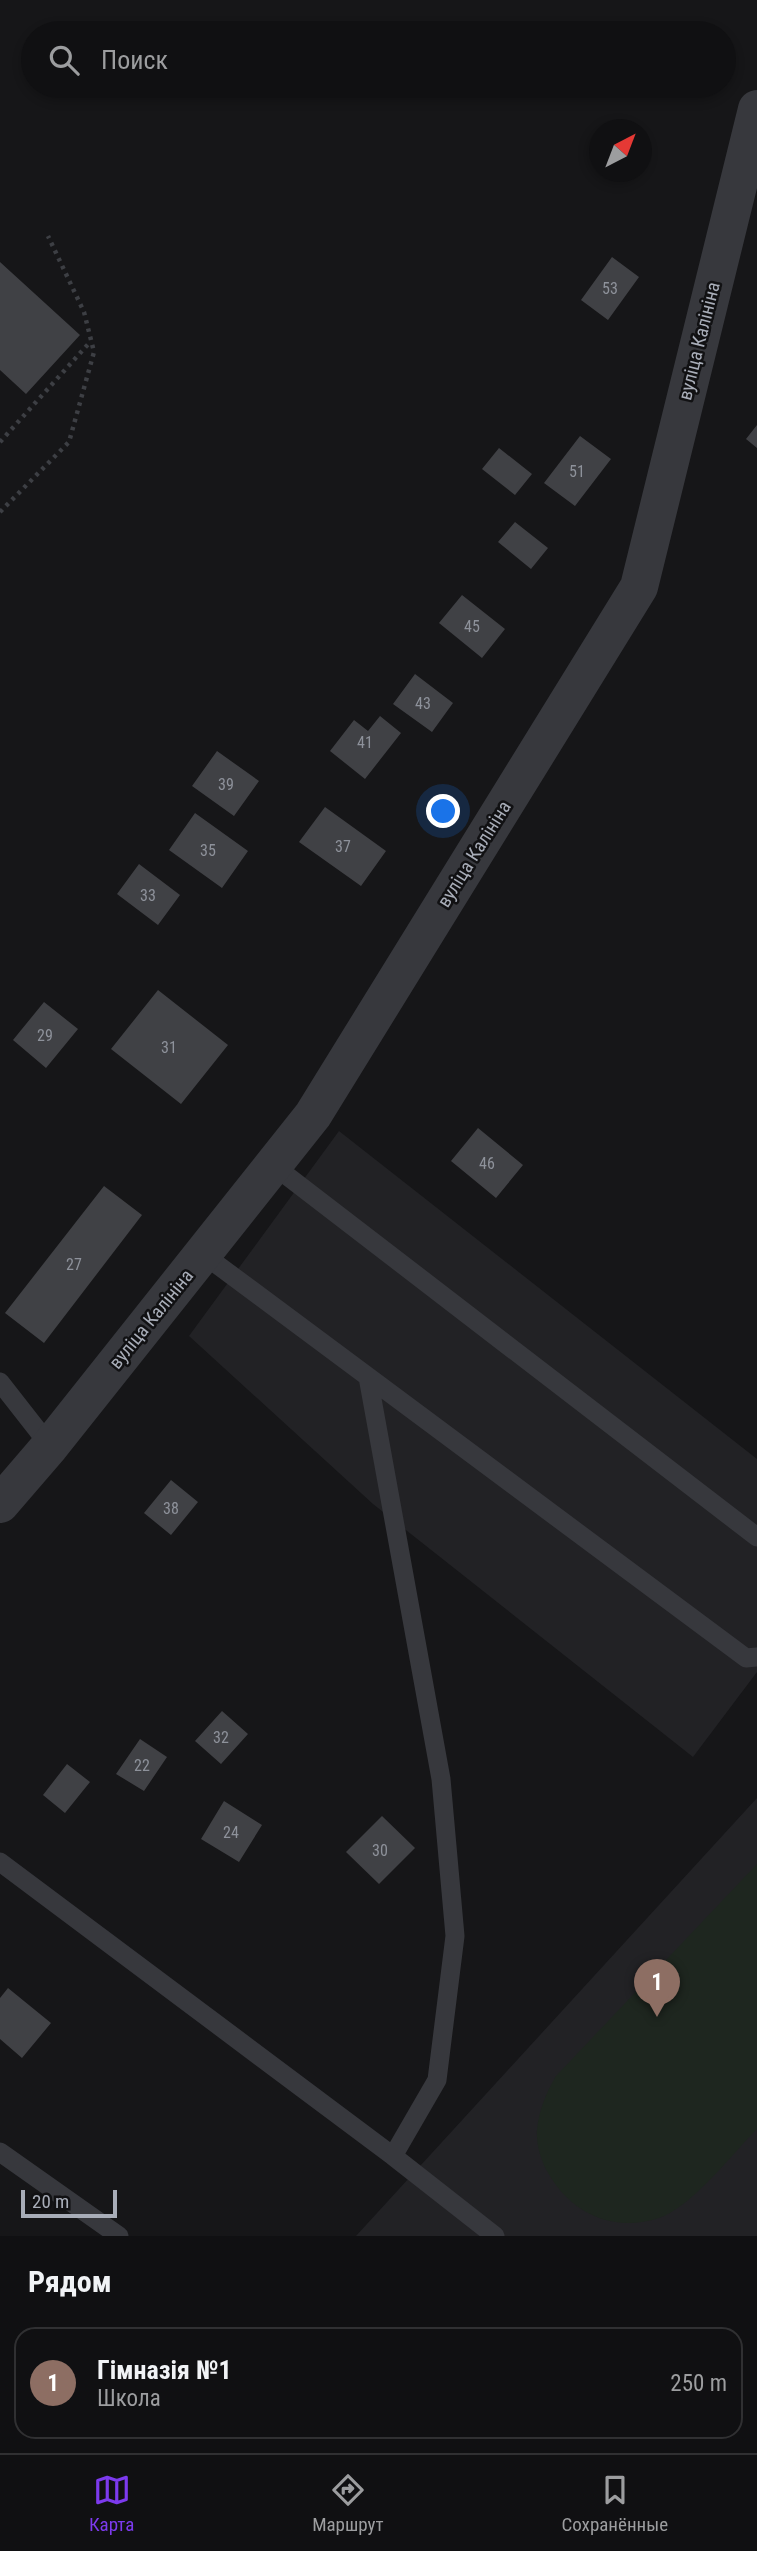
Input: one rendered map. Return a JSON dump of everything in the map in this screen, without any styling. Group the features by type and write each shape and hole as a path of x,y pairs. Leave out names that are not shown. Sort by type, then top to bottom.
{"street":[{"name":"вуліца Калініна","path":"0,1504 50,1446 313,1115 639,587 757,109"}],"lane":[{"path":"273,1165 757,1537"},
{"path":"204,1254 746,1658 757,1657"},
{"path":"368,1377 441,1779 456,1936 437,2080 393,2156"},
{"path":"0,1382 50,1446"},
{"path":"0,1862 393,2156 495,2236"},
{"path":"0,2152 119,2236"}],"path":[{"path":"0,512 69,442 94,352 84,312 48,236"},
{"path":"0,442 91,340"}],"shaded area":[{"path":"339,1131 757,1459 757,1672 693,1757 373,1504 189,1336"},
{"path":"757,1798 757,2236 356,2236"},
{"path":"757,1864 757,2129 698,2192 672,2212 642,2222 625,2223 594,2216 580,2208 556,2186 541,2157 537,2130 549,2089 556,2076"}],"building":[{"path":"612,257 639,277 608,320 581,300"},
{"path":"0,262 80,335 26,394 0,370"},
{"path":"757,425 757,448 746,439"},
{"path":"580,436 611,459 575,506 544,483"},
{"path":"499,448 532,474 515,495 482,469"},
{"path":"515,522 548,548 531,569 498,542"},
{"path":"462,595 505,629 482,658 439,623"},
{"path":"415,674 453,703 432,732 393,704"},
{"path":"380,716 401,733 365,779 330,751 354,720 368,731"},
{"path":"217,751 259,781 234,816 192,786"},
{"path":"325,807 386,851 361,886 299,842"},
{"path":"195,813 248,851 222,888 169,850"},
{"path":"139,864 180,895 158,925 117,894"},
{"path":"158,990 228,1045 181,1104 111,1049"},
{"path":"44,1002 78,1029 46,1068 13,1040"},
{"path":"478,1128 523,1165 496,1198 451,1161"},
{"path":"104,1186 142,1215 44,1343 5,1313"},
{"path":"171,1480 198,1502 171,1535 144,1513"},
{"path":"222,1711 248,1734 221,1764 195,1741"},
{"path":"140,1739 167,1757 144,1791 116,1774"},
{"path":"67,1764 90,1782 65,1813 43,1795"},
{"path":"224,1801 262,1825 239,1862 201,1839"},
{"path":"382,1816 415,1848 379,1884 346,1852"},
{"path":"8,1988 51,2023 22,2058 0,2039 0,1998"}],"place":[{"name":"Гімназія №1","path":"657,2017"}]}
